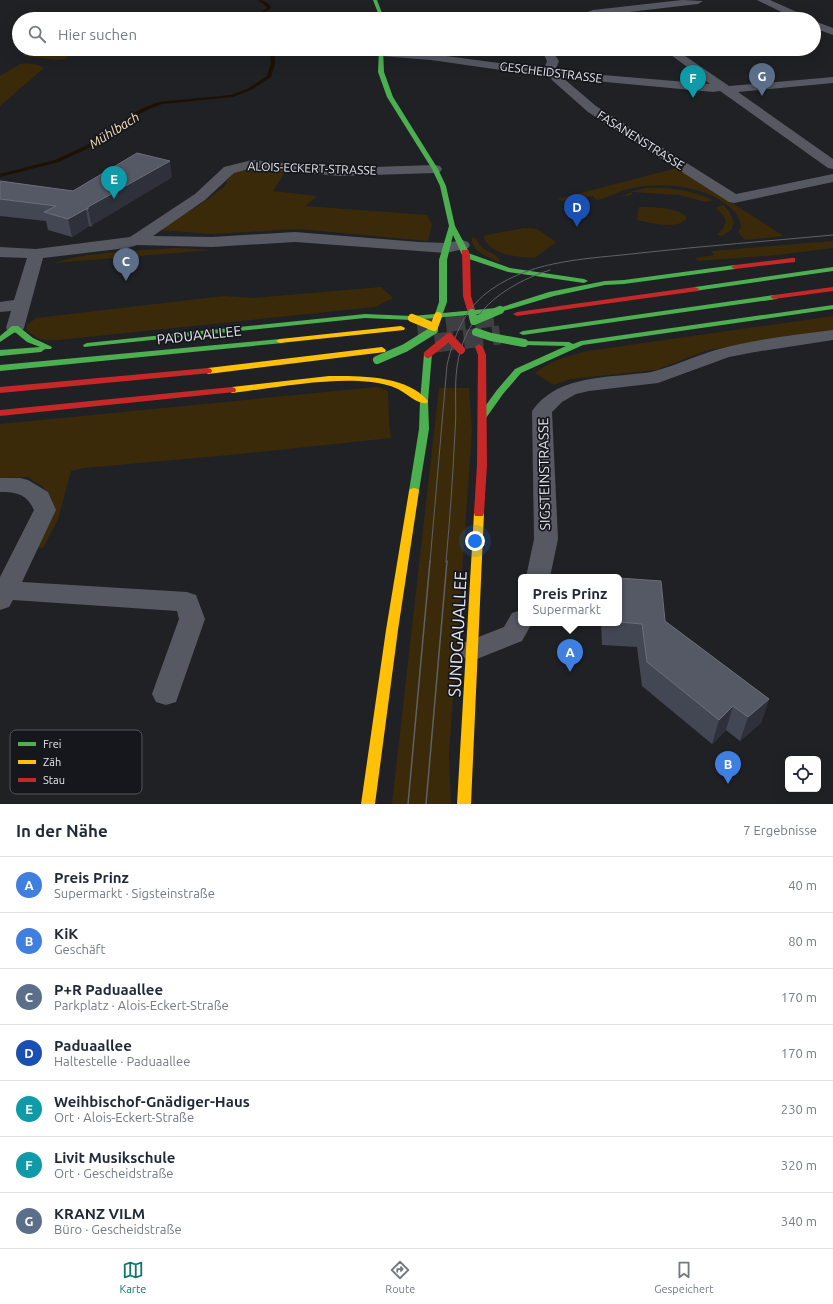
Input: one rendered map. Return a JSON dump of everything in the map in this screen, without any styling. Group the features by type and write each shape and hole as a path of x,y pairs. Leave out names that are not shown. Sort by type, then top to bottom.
{"main road":[{"path":"374,0 380,12"},
{"path":"381,56 381,72 390,97 435,169 446,198 452,226 464,250 467,296 476,332 491,337 524,342 547,344 580,343 833,307"},
{"path":"368,804 392,630 424,429 424,401 428,354 440,310 443,260 452,226"},
{"path":"464,250 508,270 549,277 605,283"},
{"path":"412,318 440,310 471,316 500,310 527,300 605,283 624,282 803,259"},
{"path":"517,314 833,269"},
{"path":"523,333 833,289"},
{"path":"374,361 405,348 435,329 454,312 467,296"},
{"path":"440,310 454,312"},
{"path":"79,346 365,316 394,316 412,318 435,329 452,334 462,353"},
{"path":"0,340 15,328 24,339 55,348 0,352"},
{"name":"PADUAALLEE","path":"0,368 208,349 401,328"},
{"name":"SUNDGAUALLEE","path":"464,804 482,465 482,355 476,332"},
{"path":"428,354 452,334"},
{"path":"482,416 518,371 580,343"},
{"path":"0,390 172,374 382,350"},
{"path":"329,379 356,368"},
{"path":"471,368 482,389"},
{"path":"0,413 146,400 329,379 385,379 412,390 424,401"}],"street":[{"path":"762,0 789,12"},
{"path":"600,12 698,1"},
{"path":"604,4 616,12"},
{"path":"821,27 833,32"},
{"name":"GESCHEIDSTRASSE","path":"423,56 551,74 724,89 833,80"},
{"path":"550,56 552,61 551,74"},
{"path":"678,56 833,165"},
{"name":"FASANENSTRASSE","path":"551,74 592,109 734,199 833,178"},
{"name":"ALOIS-ECKERT-STRASSE","path":"0,252 36,254 114,246 136,240 200,197 229,170 239,166 252,164 340,172 435,169"},
{"path":"136,240 212,242 295,237 396,246 464,250"},
{"path":"15,328 36,254"},
{"path":"0,307 22,305"},
{"name":"SIGSTEINSTRASSE","path":"539,574 546,539 542,411 555,398 569,390 589,385 658,377 696,362 755,346 833,335"},
{"path":"0,485 20,485 40,497 45,510 3,595 39,593 187,602 192,619 166,694"},
{"path":"472,650 513,634 518,625"}],"shaded area":[{"path":"24,56 69,56 65,59 59,60"},
{"path":"27,63 44,68 0,106 0,76 20,64"},
{"path":"262,167 286,171 273,191 317,196 305,206 427,215 432,224 428,241 298,229 212,234 159,230 201,204 224,187 233,171 245,168"},
{"path":"677,168 784,236 745,240 738,232 741,227 738,216 729,206 705,193 681,187 668,185 644,186 623,190 606,198 597,200 593,196 562,201 558,199"},
{"path":"647,188 681,190 713,200 706,202 679,195 632,192 631,195 620,197 634,191"},
{"path":"723,205 729,211 734,223 731,230 722,236 717,235 723,229 726,221 723,215 716,208"},
{"path":"639,207 666,208 679,212 687,219 670,225 637,220"},
{"path":"524,228 537,229 556,242 535,258 501,253 485,241 484,237 486,235"},
{"path":"472,237 476,239 483,248 495,255 500,262 477,250 472,242"},
{"path":"833,241 833,248 778,255 698,261 695,258 714,255 711,251"},
{"path":"177,248 212,250 53,263 99,254"},
{"path":"381,287 393,298 375,307 58,340 41,339 34,336 27,330 27,325 36,318 224,296 254,298"},
{"path":"833,316 833,331 708,350 656,370 570,379 554,385 535,373 548,364 560,359 588,351"},
{"path":"377,387 388,391 391,438 84,468 71,471 58,519 43,548 36,547 51,518 53,510 50,495 42,486 29,477 0,478 0,424"},
{"path":"439,388 469,388 472,431 449,755 451,804 392,804"}],"building":[{"path":"137,153 170,161 68,219 44,212 56,206 0,199 0,181 73,191"},
{"path":"622,578 661,581 665,621 769,699 748,717 733,706 719,720 647,662 642,624 622,622"}],"waterway":[{"name":"Mühlbach","path":"260,0 268,5 269,8 264,12"},
{"name":"Mühlbach","path":"0,176 57,161 115,132 134,115 161,103 232,96 250,89 269,77 273,63 272,56"}],"tunnel":[{"path":"417,326 494,317"},
{"path":"435,343 500,335"}],"tram line":[{"path":"430,562 447,365 453,343 462,322 483,296 509,279 545,266 563,262 664,250 833,235"},
{"path":"446,562 456,423 456,375 461,348 477,317 488,304 517,284 550,270"},
{"path":"408,804 430,561"},
{"path":"426,804 447,561"}],"traffic: fast":[{"path":"375,0 380,12"},
{"path":"381,56 381,72 390,97 435,169 443,186 452,226 465,252"},
{"path":"438,316 443,302 443,260 452,226"},
{"path":"466,255 508,270 549,277"},
{"path":"552,294 605,283 624,282 735,267"},
{"path":"695,289 833,269"},
{"path":"549,277 584,281"},
{"path":"365,316 412,318 500,310 552,294"},
{"path":"523,333 774,297"},
{"path":"581,343 833,307"},
{"path":"472,313 474,321 500,310"},
{"path":"87,345 365,316"},
{"path":"0,340 15,328 30,340 48,347"},
{"path":"377,360 405,348 434,330"},
{"path":"476,332 491,337 524,343"},
{"path":"0,368 280,341"},
{"path":"524,343 569,344"},
{"path":"483,416 500,392 518,371 581,343"},
{"path":"0,353 41,349"},
{"path":"414,491 424,429 424,401 428,354"}],"traffic: slow":[{"path":"412,318 434,327 438,316"},
{"path":"280,341 401,328"},
{"path":"208,371 382,350"},
{"path":"329,379 356,378 379,380 401,387 424,401"},
{"path":"232,390 329,379"},
{"path":"368,804 392,630 414,491"},
{"path":"464,804 479,513"}],"traffic: jam":[{"path":"465,252 467,296 472,313"},
{"path":"735,267 792,260"},
{"path":"517,314 695,289"},
{"path":"774,297 833,289"},
{"path":"428,354 449,337 461,350"},
{"path":"479,347 482,355 482,465 479,513"},
{"path":"0,390 208,371"},
{"path":"0,413 232,390"}],"place":[{"name":"KRANZ VILM","path":"762,96"},
{"name":"Livit Musikschule","path":"693,98"},
{"name":"Weihbischof-Gnädiger-Haus","path":"114,199"},
{"name":"Paduaallee","path":"577,227"},
{"name":"P+R Paduaallee","path":"126,281"},
{"name":"Preis Prinz","path":"570,672"},
{"name":"KiK","path":"728,784"}]}
